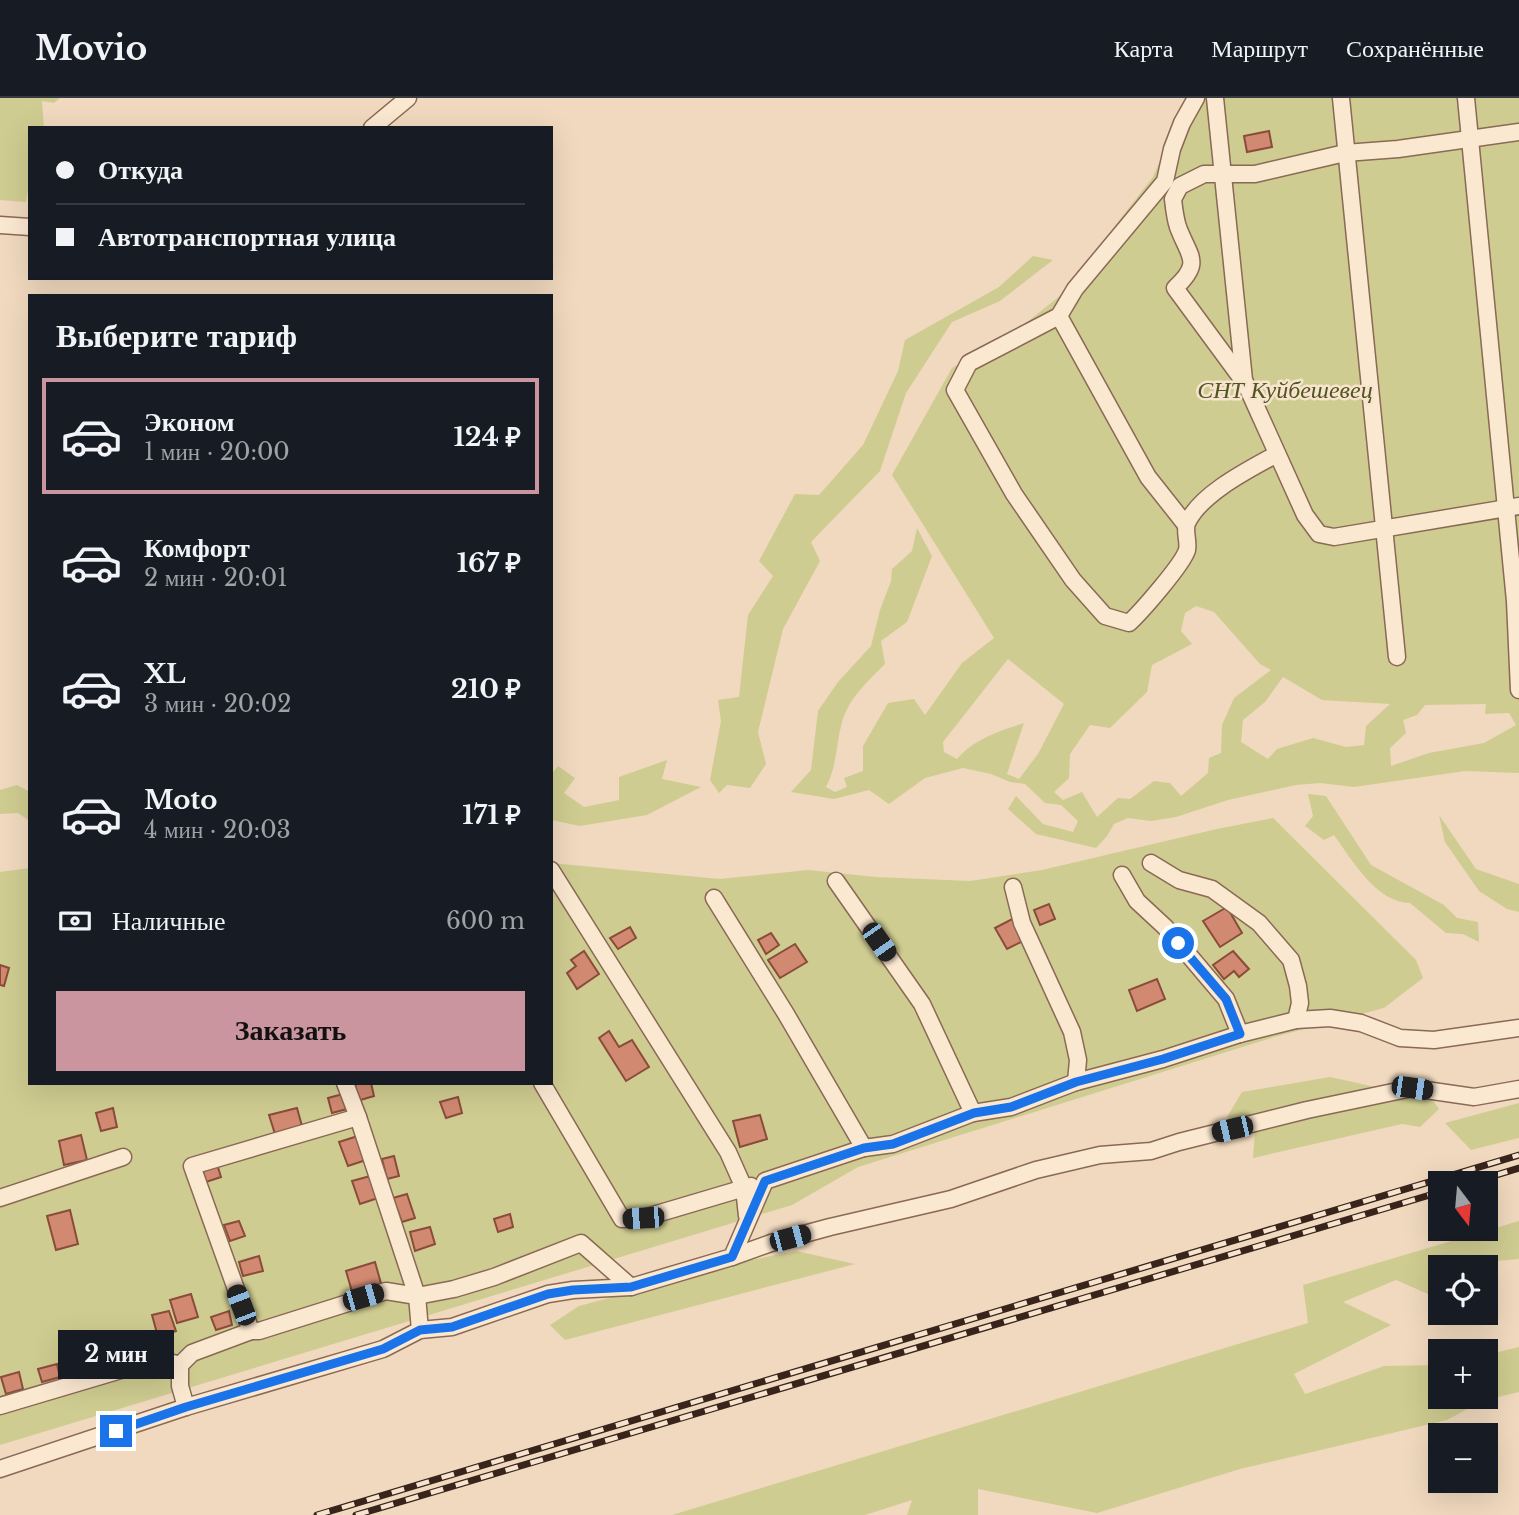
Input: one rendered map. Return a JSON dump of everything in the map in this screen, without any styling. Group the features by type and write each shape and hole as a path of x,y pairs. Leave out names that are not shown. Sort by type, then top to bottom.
{"street":[{"path":"374,126 408,98"},
{"path":"1059,316 1147,477 1186,525 1187,551 1146,608 1129,623 1105,616 1073,580 1014,494 955,390 969,363 1059,316 1075,289 1165,181 1172,149 1196,98"},
{"path":"1215,98 1244,380"},
{"path":"1341,98 1397,657"},
{"path":"1466,98 1512,508 1519,690"},
{"path":"1512,508 1334,537 1319,534 1305,515 1244,380 1175,288 1189,275 1192,259 1177,225 1172,199 1180,186 1204,174 1255,174 1345,153 1398,149 1519,132"},
{"path":"0,225 28,227"},
{"path":"1186,525 1198,509 1232,478 1277,454"},
{"path":"1151,863 1179,880 1212,889 1259,923 1291,960 1300,1003 1297,1020"},
{"path":"553,873 728,1152 744,1188 748,1217"},
{"path":"1122,875 1138,901 1165,927 1226,999 1240,1034"},
{"path":"836,881 922,1004 974,1113"},
{"path":"1013,887 1022,923 1072,1032 1078,1060 1076,1082"},
{"path":"714,898 864,1148"},
{"path":"543,1085 622,1219 643,1218 864,1148 893,1144 974,1113 1011,1107 1076,1082 1297,1020 1330,1018 1361,1023 1400,1038 1433,1040 1519,1028"},
{"path":"346,1085 417,1296 420,1330"},
{"path":"0,1469 186,1407 383,1349 420,1330 452,1327 548,1294 631,1287 771,1243 951,1199 1036,1170 1100,1155 1151,1151 1364,1097 1412,1088 1474,1097 1519,1089"},
{"path":"251,1331 192,1166 358,1116"},
{"path":"0,1198 123,1157"},
{"path":"732,1257 765,1181"},
{"path":"186,1407 180,1387 180,1365 191,1353 251,1331 259,1331 386,1291 417,1296 454,1289 494,1277 581,1243 631,1287"},
{"path":"0,1406 158,1359 180,1365"}],"green space":[{"path":"0,98 60,98 54,103 42,101 44,126 28,126 26,202 0,200"},
{"name":"СНТ Куйбешевец","path":"1187,98 1519,98 1519,773 1465,771 1354,787 1320,783 1296,785 1228,800 1176,817 1151,821 1128,818 1114,824 1096,848 1036,834 1008,809 1016,796 1043,824 1073,832 1078,821 1061,805 1045,803 1025,784 963,768 925,778 889,804 869,790 834,799 791,792 811,770 818,711 838,682 871,646 891,581 892,569 912,551 917,528 932,556 907,622 881,641 885,664 860,690 845,713 826,787 835,792 847,787 844,778 863,771 863,746 888,703 914,699 925,715 962,663 994,638 892,475 952,368 1026,323 1061,295 1153,177","holes":["1196,606 1214,612 1260,664 1271,670 1234,698 1222,725 1221,753 1209,758 1208,773 1181,796 1170,783 1154,781 1130,799 1118,798 1097,817 1082,792 1063,800 1054,792 1069,778 1070,754 1090,725 1110,728 1147,692 1152,665 1192,644 1181,631 1185,613","1008,659 1064,704 1038,754 1019,779 1007,774 1024,723 979,741 957,759 944,752 943,742","1283,677 1322,700 1390,704 1366,726 1364,745 1346,747 1313,738 1277,749 1268,759 1241,742 1243,720 1265,702","1486,704 1485,714 1509,713 1516,725 1484,743 1429,753 1391,766 1390,748 1406,733 1403,720 1417,715 1425,705"]},
{"path":"1033,256 1053,260 1000,301 952,322 906,393 880,471 811,542 820,561 783,629 758,732 766,764 750,788 727,785 719,793 710,780 721,721 718,700 739,697 748,615 773,576 759,561 795,494 819,495 863,445 898,371 905,340 999,287"},
{"path":"667,760 662,779 701,787 647,815 580,826 553,820 553,772 558,766 575,778 564,793 584,807 619,800 619,777"},
{"path":"17,785 28,791 28,820 18,813 0,814 0,790"},
{"path":"1308,794 1326,796 1371,865 1444,905 1457,918 1478,922 1479,942 1463,934 1446,933 1410,903 1398,901 1376,888 1357,868 1334,835 1324,840 1305,826 1313,816"},
{"path":"1439,815 1476,869 1519,884 1519,912 1507,909 1479,891 1445,842"},
{"path":"1273,818 1416,960 1423,978 1384,1008 1274,1037 858,1167 792,1205 0,1445 0,872 28,868 28,1085 553,1085 553,863 720,879 808,870 876,877 970,881 1042,870"},
{"path":"1330,1077 1375,1087 1387,1100 1430,1096 1439,1109 1420,1127 1402,1124 1253,1158 1255,1130 1227,1117 1242,1092"},
{"path":"1519,1103 1519,1138 1471,1150 1445,1123"},
{"path":"1519,1221 1519,1259 1498,1261 1498,1255 1428,1255 1428,1294 1396,1280 1343,1302 1391,1325 1294,1374 1305,1394 1384,1366 1428,1365 1428,1409 1467,1409 1447,1420 1240,1469 1097,1513 978,1489 978,1515 907,1515 912,1500 865,1515 672,1515 1308,1323 1303,1285 1452,1241 1498,1241 1498,1227"},
{"path":"796,1251 855,1264 565,1340 550,1325 579,1306 751,1260"},
{"path":"1519,1347 1519,1392 1498,1397 1498,1352"}],"building":[{"path":"1269,131 1272,147 1247,152 1244,136"},
{"path":"1049,904 1055,919 1040,925 1034,910"},
{"path":"1227,907 1242,933 1220,947 1203,921"},
{"path":"1014,918 1025,940 1007,949 995,928"},
{"path":"630,927 636,938 618,949 610,938"},
{"path":"771,933 779,945 766,954 758,940"},
{"path":"795,944 807,962 780,978 768,960"},
{"path":"584,951 599,974 577,989 567,973 576,966 571,960"},
{"path":"1233,951 1249,969 1239,977 1234,971 1224,979 1213,965"},
{"path":"0,965 9,968 4,986 0,985"},
{"path":"1157,979 1165,999 1137,1011 1129,990"},
{"path":"609,1031 619,1047 632,1040 649,1067 626,1081 599,1038"},
{"path":"371,1085 374,1096 357,1101 352,1086"},
{"path":"343,1094 347,1109 332,1113 328,1098"},
{"path":"458,1097 462,1113 446,1118 440,1102"},
{"path":"113,1108 117,1127 101,1131 96,1113"},
{"path":"297,1108 302,1126 275,1134 269,1115"},
{"path":"760,1115 767,1139 740,1147 733,1121"},
{"path":"81,1135 87,1160 64,1165 59,1141"},
{"path":"361,1135 369,1159 348,1166 339,1142"},
{"path":"394,1156 399,1176 387,1179 382,1159"},
{"path":"217,1164 221,1177 206,1182 202,1168"},
{"path":"374,1175 381,1197 360,1204 352,1181"},
{"path":"407,1194 415,1218 402,1222 393,1198"},
{"path":"70,1210 78,1244 56,1250 47,1216"},
{"path":"510,1214 513,1227 498,1232 494,1219"},
{"path":"239,1221 245,1236 230,1241 224,1225"},
{"path":"430,1227 435,1244 415,1251 410,1232"},
{"path":"259,1256 263,1271 243,1276 239,1262"},
{"path":"375,1262 382,1287 353,1295 346,1271"},
{"path":"191,1294 198,1317 177,1323 170,1300"},
{"path":"169,1311 176,1331 158,1337 152,1315"},
{"path":"229,1311 232,1325 216,1330 211,1317"},
{"path":"121,1339 125,1354 111,1358 108,1343"},
{"path":"88,1348 92,1366 80,1370 74,1353"},
{"path":"57,1364 60,1377 42,1382 38,1369"},
{"path":"19,1372 23,1389 6,1394 1,1377"}],"railway":[{"path":"317,1515 1519,1155"},
{"path":"1498,1174 1519,1168"},
{"path":"356,1515 1428,1196"}],"route":[{"path":"116,1431 186,1407 383,1349 420,1330 452,1327 548,1294 631,1287 732,1257 765,1181 864,1148 893,1144 974,1113 1011,1107 1076,1082 1163,1059 1240,1034 1226,999 1178,943"}]}
